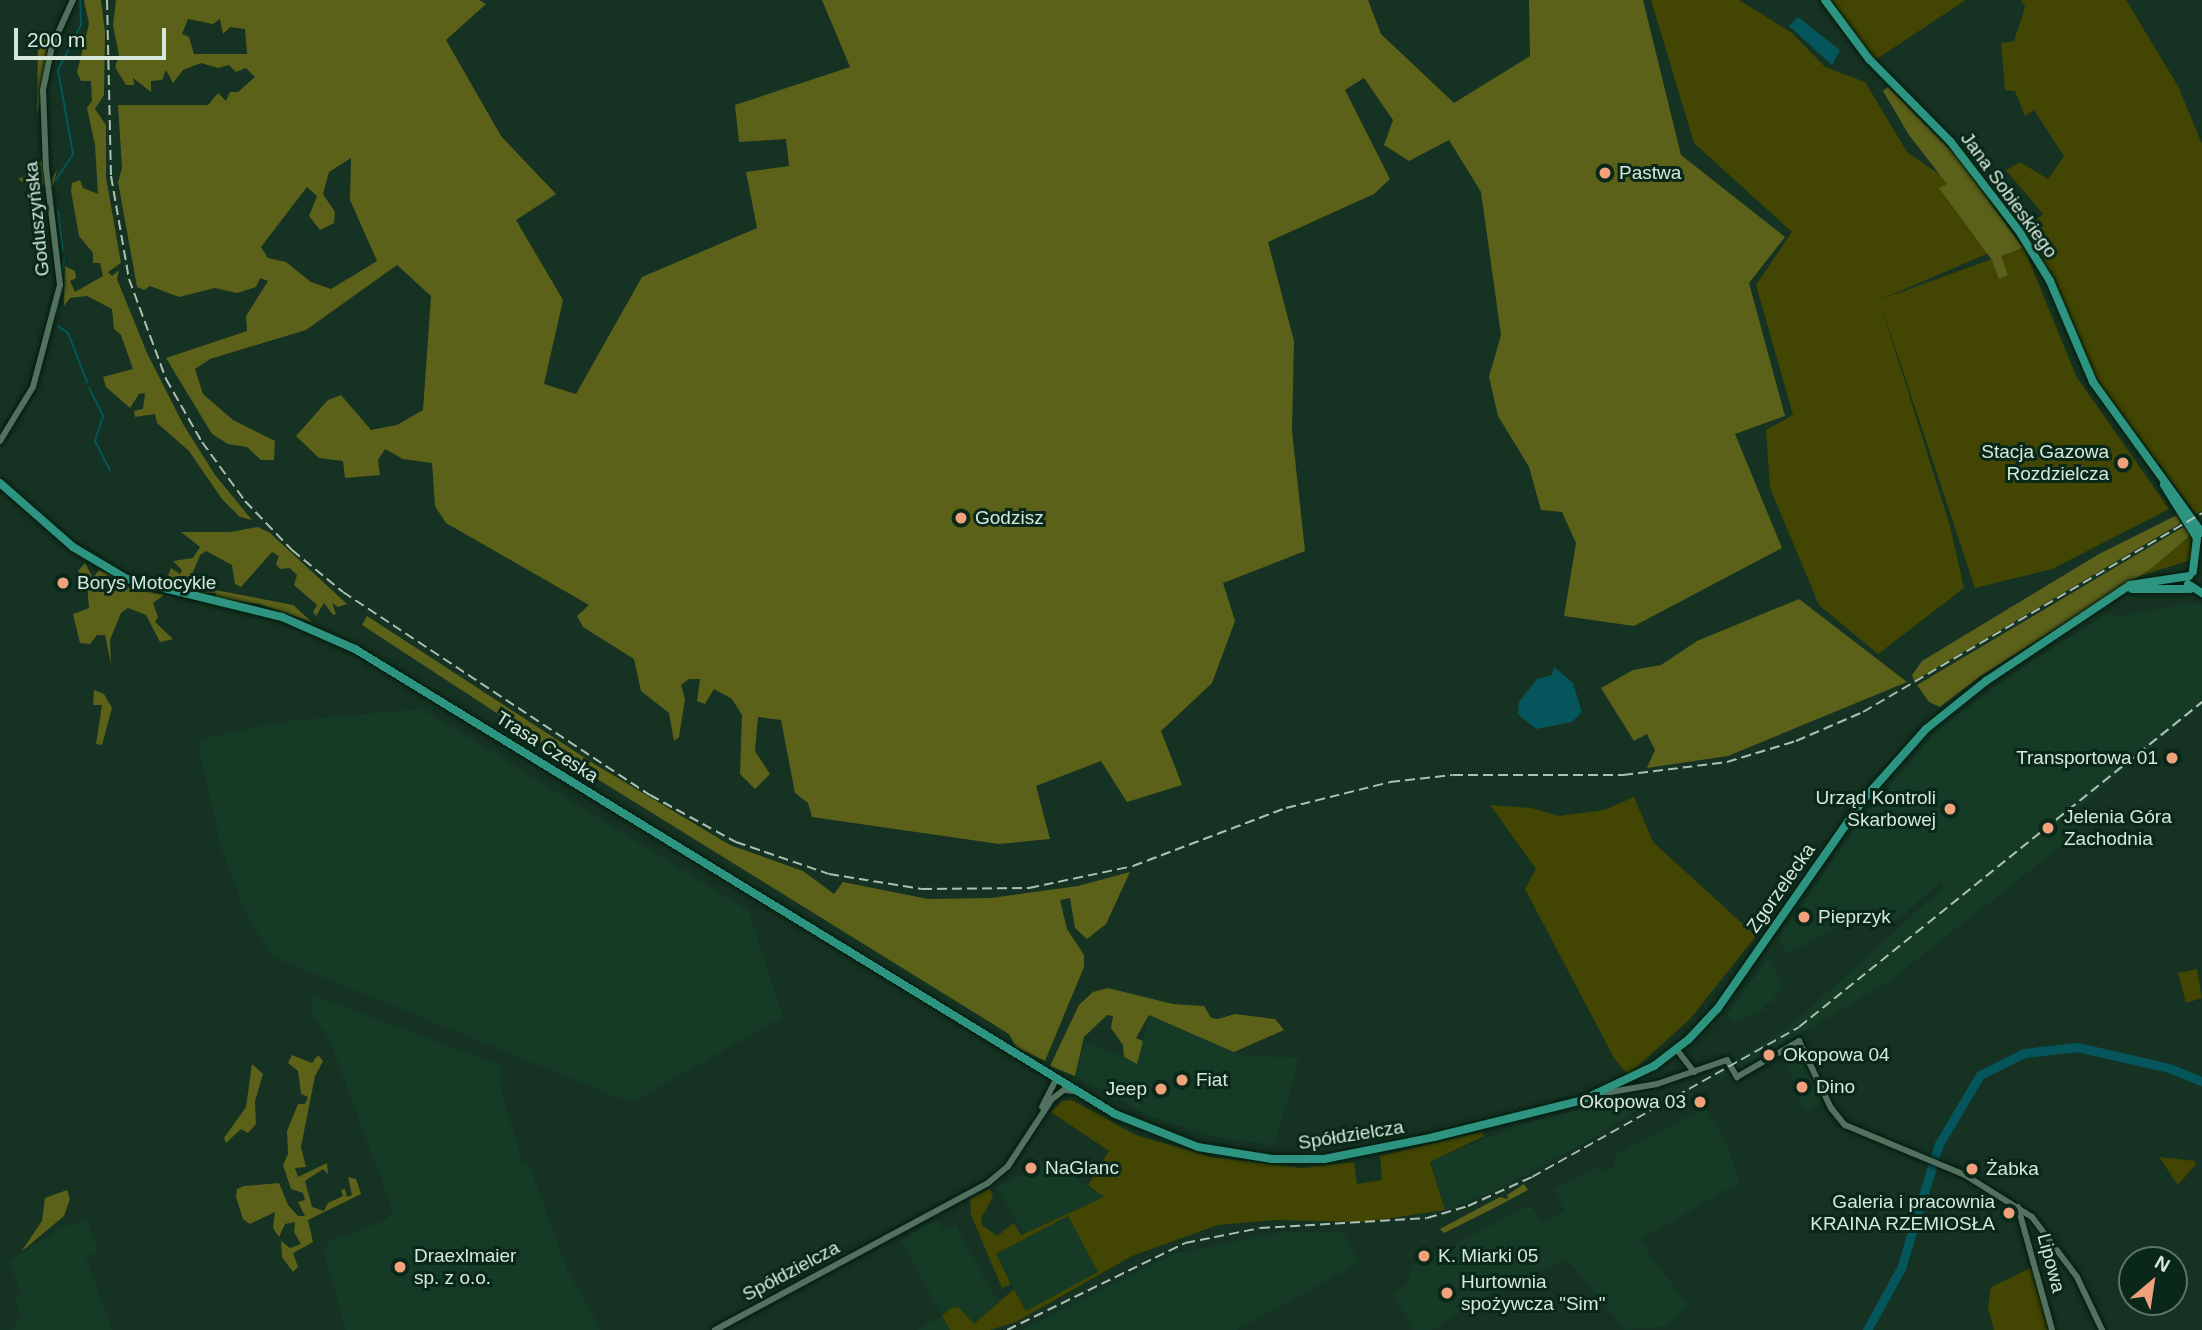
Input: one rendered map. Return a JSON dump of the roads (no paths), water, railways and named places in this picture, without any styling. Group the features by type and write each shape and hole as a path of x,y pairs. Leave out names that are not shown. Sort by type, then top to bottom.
{"main road":[{"name":"Jana Sobieskiego","path":"1825,0 1869,60 1950,141 2015,225 2050,281 2089,375 2202,533"},
{"name":"Jana Sobieskiego","path":"2155,467 2196,536 2195,573 2190,589"},
{"name":"Trasa Czeska","path":"1,486 73,547 127,579 282,617 355,649 1056,1080"},
{"name":"Zgorzelecka","path":"1600,1094 1654,1066 1677,1050 1718,1008 1859,805 1913,741 1986,681 2120,594 2144,580 2195,573"},
{"name":"Zgorzelecka","path":"2120,594 2143,586 2190,589 2202,593"},
{"name":"Spółdzielcza","path":"1056,1080 1133,1123 1198,1147 1244,1157 1301,1160 1402,1144 1600,1094"}],"street":[{"name":"Goduszyńska","path":"0,442 35,381 60,285 46,168 43,90 52,46 73,0"},
{"name":"Goduszyńska","path":"0,435 8,429"},
{"path":"1600,1094 1694,1072 1727,1060 1737,1077 1799,1041 1840,1121 1950,1168 2017,1205 2063,1255 2102,1330"},
{"path":"1677,1050 1694,1072"},
{"name":"Spółdzielcza","path":"1052,1099 1056,1080"},
{"name":"Spółdzielcza","path":"715,1330 988,1183 1008,1166 1041,1112 1056,1080"},
{"name":"Spółdzielcza","path":"1041,1112 1064,1090 1074,1091"},
{"name":"Lipowa","path":"2017,1205 2052,1330"}],"water":[{"path":"1798,17 1840,50 1832,65 1789,26"},
{"path":"1554,667 1573,683 1582,712 1572,722 1536,729 1518,714 1519,702 1537,679 1552,675"}],"waterway":[{"path":"55,181 73,154 58,70 81,25 80,0"},
{"path":"58,211 63,251"},
{"path":"57,315 64,258"},
{"path":"58,326 68,333 87,382"},
{"path":"89,388 103,416 95,441 110,470"},
{"path":"1867,1330 1901,1268 1939,1144 1980,1075 2024,1053 2077,1047 2169,1068 2202,1081"}],"railway":[{"path":"107,0 111,176 129,279 166,379 202,442 245,501 292,550 343,592 650,795 736,842 829,874 922,889 1029,888 1133,866 1286,808 1390,782 1453,775 1623,775 1727,762 1796,741 1863,712 2202,513"},
{"path":"1007,1330 1185,1243 1260,1228 1427,1218 1468,1206 1532,1177 1799,1027 2202,702"}],"place":[{"name":"Pastwa","path":"1605,173"},
{"name":"Stacja Gazowa Rozdzielcza","path":"2123,463"},
{"name":"Godzisz","path":"961,518"},
{"name":"Borys Motocykle","path":"63,583"},
{"name":"Transportowa 01","path":"2172,758"},
{"name":"Urząd Kontroli Skarbowej","path":"1950,809"},
{"name":"Jelenia Góra Zachodnia","path":"2048,828"},
{"name":"Pieprzyk","path":"1804,917"},
{"name":"Okopowa 04","path":"1769,1055"},
{"name":"Fiat","path":"1182,1080"},
{"name":"Dino","path":"1802,1087"},
{"name":"Jeep","path":"1161,1089"},
{"name":"Okopowa 03","path":"1700,1102"},
{"name":"NaGlanc","path":"1031,1168"},
{"name":"Żabka","path":"1972,1169"},
{"name":"Galeria i pracownia KRAINA RZEMIOSŁA","path":"2009,1213"},
{"name":"K. Miarki 05","path":"1424,1256"},
{"name":"Draexlmaier sp. z o.o.","path":"400,1267"},
{"name":"Hurtownia spożywcza \"Sim\"","path":"1447,1293"}]}
